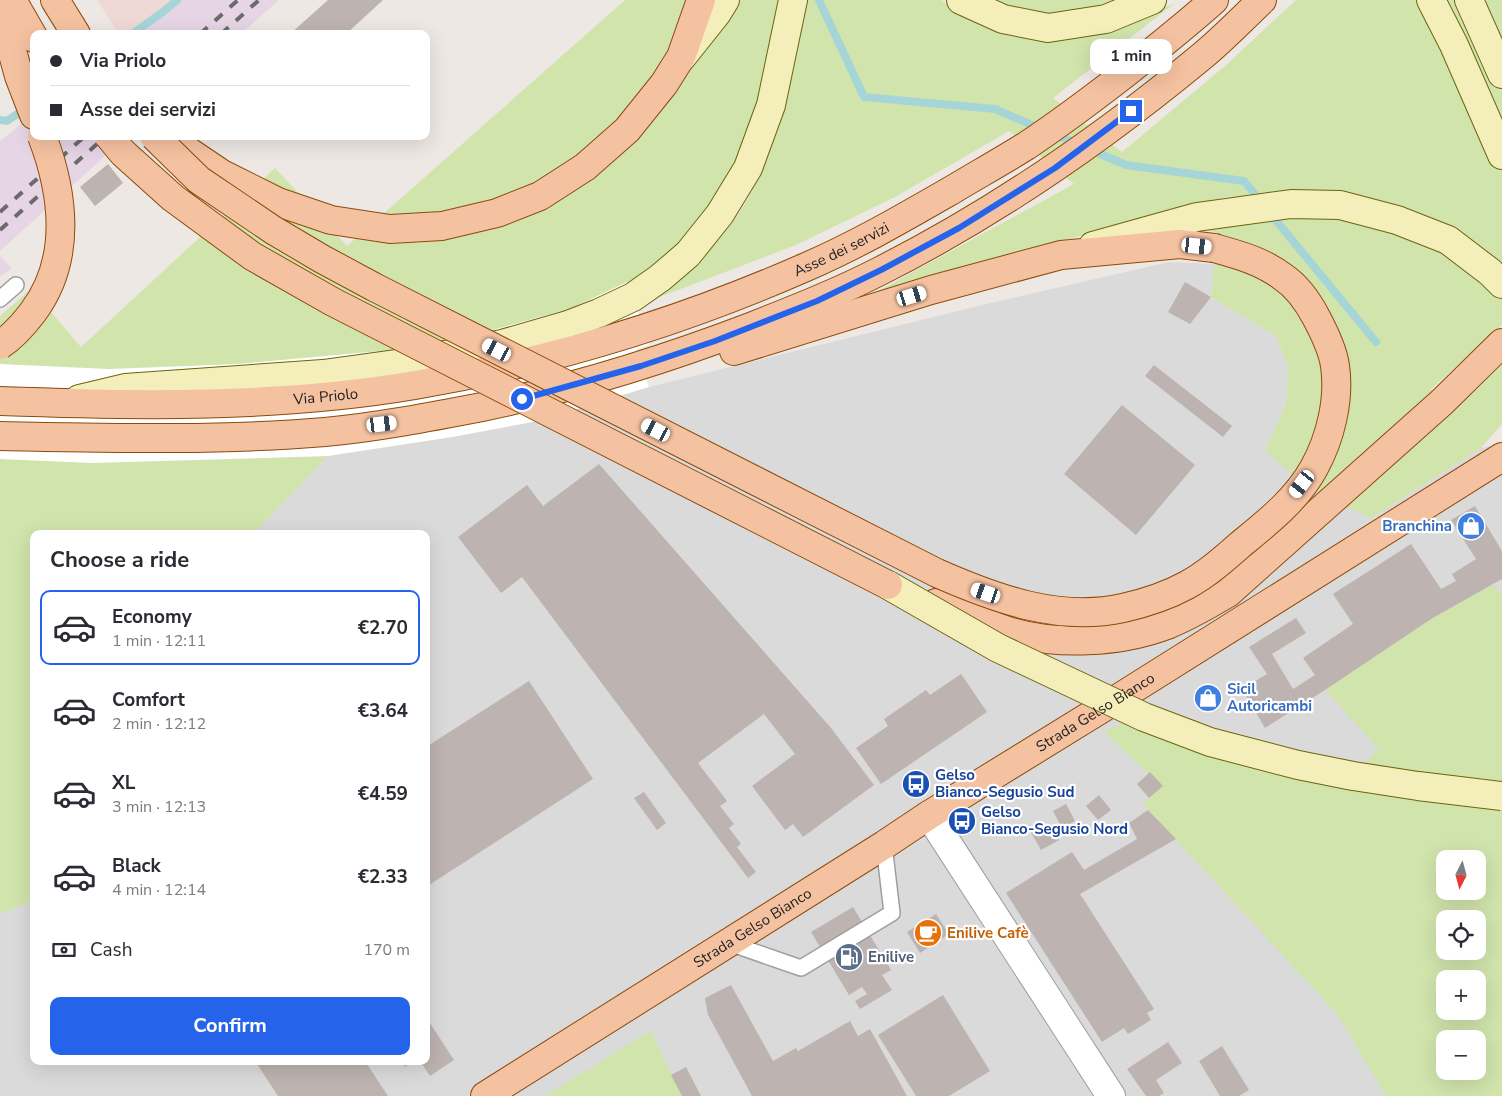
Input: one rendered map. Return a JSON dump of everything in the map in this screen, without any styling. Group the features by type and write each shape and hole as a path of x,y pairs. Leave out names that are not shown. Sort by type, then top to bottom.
{"main road":[{"path":"12,0 30,31"},
{"path":"55,0 74,30"},
{"path":"682,57 701,0"},
{"path":"173,140 222,174 278,202 331,220 390,229 442,226 497,213 540,196 585,167 627,130 717,13 724,0"},
{"path":"61,403 125,388 323,374 403,363 502,344 599,314 633,297 660,278 688,254 720,214 748,168 765,125 780,70 793,0"},
{"path":"961,0 1003,19 1048,28 1106,19 1152,0"},
{"name":"Asse dei servizi","path":"644,328 687,315 808,266 908,216 1026,146 1076,111 1184,27 1214,0"},
{"path":"0,436 245,437 328,432 419,420 522,399 641,366 715,341 817,301 873,274 959,228 1055,168 1103,134 1203,55 1262,0"},
{"path":"1431,0 1454,45 1502,155"},
{"path":"1469,0 1502,74"},
{"path":"0,7 19,76 30,105"},
{"path":"0,345 31,314 42,299 55,273 60,241 60,203 44,140"},
{"path":"112,140 123,153 173,198 252,256 333,302 888,585 998,648 1144,717 1210,742 1298,765 1353,776 1502,796"},
{"path":"158,140 199,180 274,230 322,259 938,573 972,588 1015,603 1057,611 1122,608 1160,598 1196,580 1212,569 1291,500 1313,469 1328,438 1335,404 1335,366 1324,332 1307,300 1284,277 1250,258 1214,248 1180,244 1061,255"},
{"path":"641,366 721,355 932,290 1197,217 1291,204 1340,205 1397,220 1448,240 1490,272 1502,284"},
{"name":"Via Priolo","path":"0,401 140,405 244,402 325,396 412,385 509,367 644,328"},
{"path":"888,585 1009,631 1053,639 1089,640 1126,636 1166,626 1199,611 1228,593 1442,402 1502,343"},
{"name":"Strada Gelso Bianco","path":"485,1096 929,815 1114,701 1498,456"}],"street":[{"path":"929,815 1111,1096"}],"lane":[{"path":"0,299 16,285"},
{"path":"729,943 801,968 892,913 884,845"}],"shaded area":[{"path":"97,0 171,0 139,30 116,30"},
{"path":"171,0 279,0 245,30 139,30"},
{"path":"30,117 30,140 123,140 0,251 0,141"},
{"path":"0,256 12,269 0,276"},
{"path":"1169,262 1215,264 1211,297 1276,336 1288,367 1286,404 1265,451 1371,518 1481,448 1502,444 1502,1096 0,1096 0,496 306,479 328,456 452,437 538,421 649,387 974,307"}],"green space":[{"path":"625,0 941,0 953,9 992,29 1027,37 1064,40 1109,33 1175,3 1053,98 1122,152 1225,66 1296,0 1502,0 1502,325 1431,389 1451,412 1502,360 1502,424 1481,448 1371,518 1311,490 1265,451 1286,404 1288,367 1276,336 1211,297 1218,233 1205,230 1235,224 1231,196 1160,213 885,292 878,291 1074,184 1009,131 897,196 796,245 657,298 717,240 742,209 754,187 777,130 751,121 740,152 726,182 718,197 699,223 663,257 637,277 627,282 650,344 636,350 649,387 622,396 452,437 328,456 257,530 30,530 30,902 0,913 0,316 31,289 81,347 275,168 347,246"},
{"path":"985,0 1123,0 1086,11 1041,16 1025,13"},
{"path":"1493,585 1502,596 1502,1096 1386,1096 1338,1015 1143,804 1162,786 1104,732 1151,708 1340,786 1379,749 1325,690 1431,619"},
{"path":"651,1031 682,1096 545,1096"}],"pier":[{"path":"627,282 650,344 636,350 649,387 538,421 452,437 328,456 92,463 0,459 0,364 109,369 238,364 391,350 489,331 572,308"}],"building":[{"path":"328,0 383,0 350,30 294,30"},
{"path":"108,164 123,183 95,206 80,187"},
{"path":"1185,282 1211,297 1190,324 1168,312"},
{"path":"1154,365 1232,426 1223,437 1145,376"},
{"path":"1122,405 1195,465 1136,535 1064,474"},
{"path":"599,464 831,728 874,785 803,837 793,824 785,830 752,786 795,754 764,714 698,763 727,801 720,806 734,824 729,828 741,844 737,847 756,872 748,878 522,577 501,593 458,537 527,485 543,506"},
{"path":"1475,506 1502,551 1502,579 1431,619 1265,728 1242,689 1267,674 1249,647 1296,618 1306,633 1272,654 1293,689 1315,675 1303,658 1353,624 1333,594 1411,544 1441,589 1456,581 1452,574 1476,559 1451,520"},
{"path":"961,674 987,712 881,784 856,748 888,726 884,719 926,690 930,695"},
{"path":"529,681 593,779 430,884 430,744"},
{"path":"1150,772 1163,786 1149,798 1137,784"},
{"path":"644,792 666,823 657,830 634,798"},
{"path":"1099,795 1111,810 1098,820 1086,806"},
{"path":"1066,804 1075,821 1062,828 1053,811"},
{"path":"1148,810 1176,839 1080,894 1154,1009 1147,1013 1151,1020 1128,1034 1124,1028 1102,1042 1006,893 1072,852 1084,870 1137,839 1129,823"},
{"path":"1041,822 1046,829 1051,826 1059,840 1041,850 1029,829"},
{"path":"853,907 891,970 882,975 892,990 860,1009 855,1001 867,994 862,987 849,995 811,932"},
{"name":"Enilive Cafè","path":"936,914 949,934 920,953 907,932"},
{"path":"731,985 773,1061 796,1048 798,1051 850,1021 858,1036 870,1029 907,1096 752,1096 708,1015 705,998"},
{"path":"943,995 990,1071 949,1096 916,1096 878,1035"},
{"path":"430,1023 454,1060 430,1076 423,1065 430,1065"},
{"path":"1168,1042 1182,1063 1156,1080 1164,1093 1159,1096 1146,1096 1127,1069"},
{"path":"1222,1046 1249,1090 1239,1096 1220,1096 1199,1061"},
{"path":"258,1065 368,1065 388,1096 278,1096"},
{"path":"686,1067 701,1096 682,1096 671,1075"}],"waterway":[{"path":"138,30 177,0"},
{"path":"819,0 864,97 995,109 1041,129"},
{"path":"0,120 7,121 26,108"},
{"path":"1054,134 1078,144"},
{"path":"1091,150 1126,165 1244,181 1262,203"},
{"path":"1269,212 1376,342"}],"railway":[{"path":"204,30 238,0"},
{"path":"225,30 259,0"},
{"path":"0,212 81,140"},
{"path":"0,230 101,140"}],"place":[{"name":"Branchina","path":"1471,526"},
{"name":"Sicil Autoricambi","path":"1208,698"},
{"name":"Gelso Bianco-Segusio Sud","path":"916,784"},
{"name":"Gelso Bianco-Segusio Nord","path":"962,821"},
{"name":"Enilive Cafè","path":"928,933"},
{"name":"Enilive","path":"849,957"}],"route":[{"path":"522,399 641,366 715,341 817,301 881,270 959,228 1055,168 1103,134 1131,111"}]}
